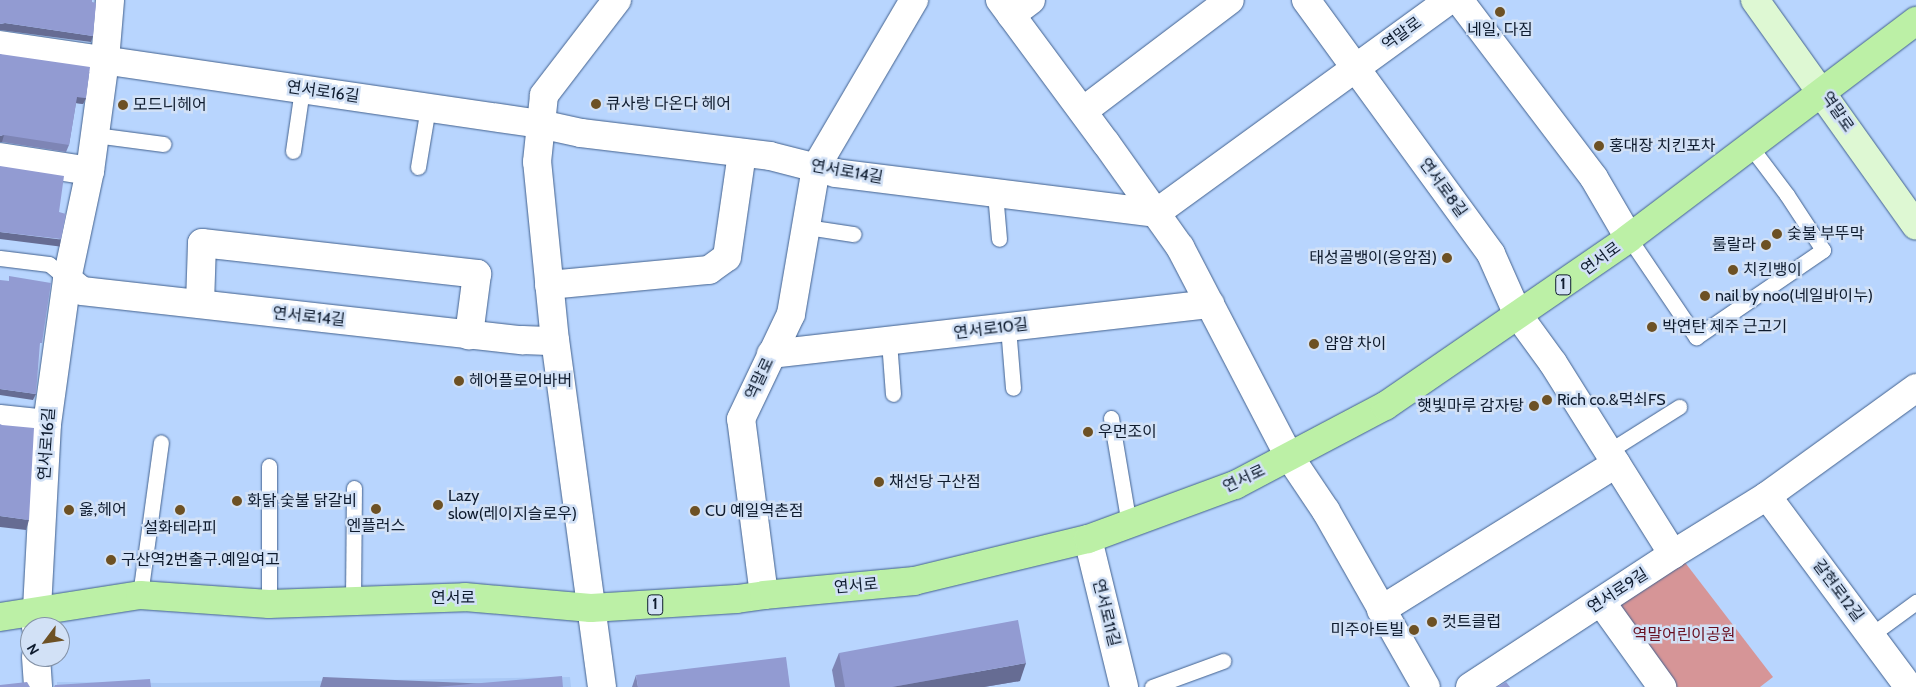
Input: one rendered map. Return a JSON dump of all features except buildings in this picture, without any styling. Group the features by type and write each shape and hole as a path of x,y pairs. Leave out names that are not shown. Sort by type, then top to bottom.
{"main road":[{"name":"연서로","path":"45,617 140,595 269,604 465,596 592,608 737,600 764,595 914,581 1088,539 1235,485 1385,406 1629,238 1916,21"},
{"name":"연서로","path":"0,617 20,618"}],"street":[{"name":"연서로16길","path":"36,617 47,424 67,279 90,171 105,60 110,0"},
{"path":"816,167 914,0"},
{"path":"1083,111 1230,0"},
{"name":"연서로8길","path":"1306,0 1491,254 1518,315 1553,363 1673,554"},
{"name":"역말로","path":"1356,69 1449,0"},
{"name":"연서로","path":"1459,0 1594,178 1629,238"},
{"name":"역말로","path":"1755,0 1822,91 1916,226"},
{"path":"602,687 555,341 536,162 544,95 608,3"},
{"path":"1014,5 1083,111 1180,247 1289,456 1326,511 1426,687"},
{"name":"연서로16길","path":"0,45 540,124"},
{"path":"1156,212 1356,69"},
{"name":"연서로14길","path":"540,124 581,133 770,156 836,173 1156,212"},
{"path":"550,285 709,270 728,257 742,153"},
{"path":"0,157 90,171"},
{"name":"역말로","path":"764,595 741,419 790,314 807,227 816,167"},
{"path":"200,304 202,243 477,274 469,335"},
{"name":"연서로14길","path":"67,279 82,291 469,335 555,341"},
{"name":"연서로10길","path":"772,354 1210,304"},
{"path":"1767,496 1916,388"},
{"path":"0,419 47,424"},
{"path":"1381,610 1613,457"},
{"name":"연서로9길","path":"1470,687 1673,554 1767,496"},
{"name":"갈현로12길","path":"1767,496 1909,687"},
{"name":"연서로11길","path":"1088,539 1124,687"},
{"path":"1601,602 1662,687"},
{"path":"37,667 38,687"}],"lane":[{"path":"293,151 302,89"},
{"path":"418,167 428,107"},
{"path":"94,135 163,144"},
{"path":"1629,238 1696,337 1823,250 1787,195 1750,146"},
{"path":"995,193 999,239"},
{"path":"807,227 853,234"},
{"path":"0,258 49,264 67,279"},
{"path":"1008,327 1013,388"},
{"path":"889,341 893,394"},
{"path":"1613,457 1679,407"},
{"path":"1111,418 1129,524"},
{"path":"140,595 161,442"},
{"path":"269,466 269,604"},
{"path":"353,600 354,488"},
{"path":"1871,635 1916,602"},
{"path":"1152,687 1223,661"}],"shaded area":[{"path":"570,677 571,687 57,687 57,682 165,683"}],"green space":[{"name":"역말어린이공원","path":"1677,552 1773,677 1760,687 1664,687 1605,600"}],"place":[{"name":"네일, 다짐","path":"1500,12"},
{"name":"큐사랑 다온다 헤어","path":"596,104"},
{"name":"모드니헤어","path":"123,105"},
{"name":"홍대장 치킨포차","path":"1599,146"},
{"name":"숯불 부뚜막","path":"1777,234"},
{"name":"룰랄라","path":"1766,245"},
{"name":"태성골뱅이(응암점)","path":"1447,258"},
{"name":"치킨뱅이","path":"1733,270"},
{"name":"nail by noo(네일바이누)","path":"1705,296"},
{"name":"박연탄 제주 근고기","path":"1652,327"},
{"name":"얌얌 차이","path":"1314,344"},
{"name":"헤어플로어바버","path":"459,381"},
{"name":"Rich co.&먹쇠FS","path":"1547,400"},
{"name":"햇빛마루 감자탕","path":"1534,406"},
{"name":"우먼조이","path":"1088,432"},
{"name":"채선당 구산점","path":"879,482"},
{"name":"화닭 숯불 닭갈비","path":"237,501"},
{"name":"Lazy slow(레이지슬로우)","path":"438,505"},
{"name":"엔플러스","path":"376,509"},
{"name":"옳,헤어","path":"69,510"},
{"name":"설화테라피","path":"180,510"},
{"name":"CU 예일역촌점","path":"695,511"},
{"name":"구산역2번출구.예일여고","path":"111,560"},
{"name":"컷트클럽","path":"1432,622"},
{"name":"미주아트빌","path":"1414,630"}]}
